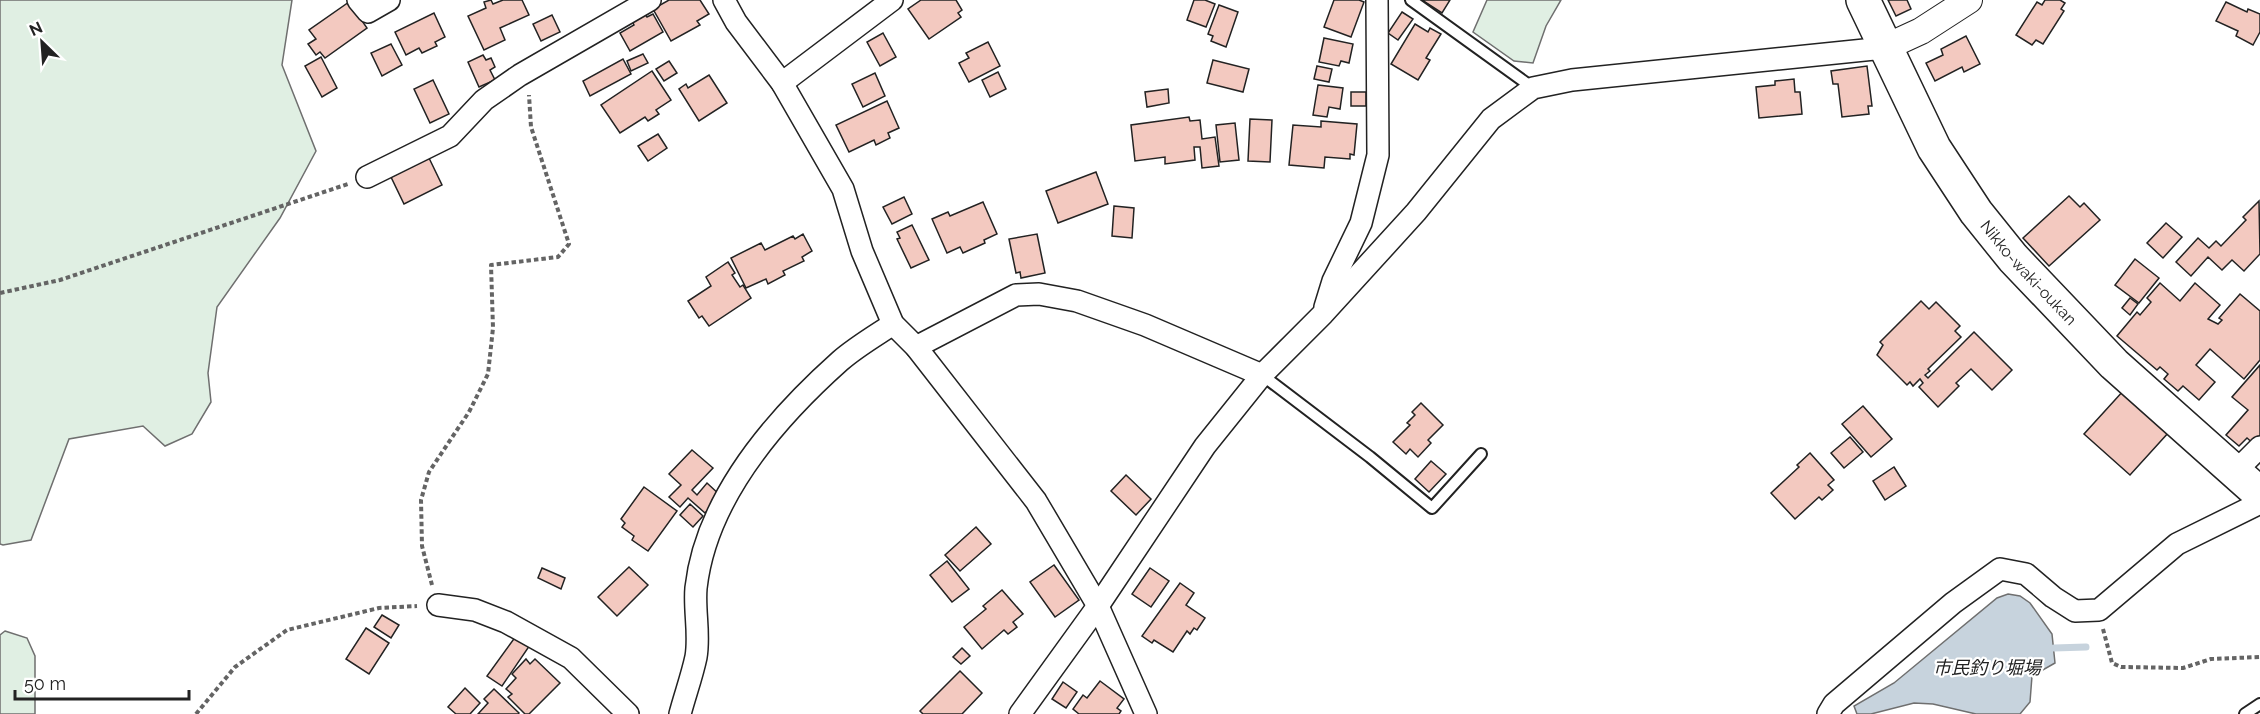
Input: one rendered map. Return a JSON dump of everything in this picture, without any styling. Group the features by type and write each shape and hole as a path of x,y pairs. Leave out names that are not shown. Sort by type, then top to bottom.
{"highway":[{"name":"Nikko-waki-oukan","path":"1863,0 1884,48 1934,148 1976,212 2013,258 2114,364 2260,494"}],"street":[{"path":"358,0 368,12 388,0"},
{"path":"367,177 450,136 484,100 520,75 650,0"},
{"path":"724,0 736,22 782,82 843,189 862,251 893,324 916,347 1036,501 1098,606 1146,714"},
{"path":"782,82 892,0"},
{"path":"1323,314 1333,281 1361,223 1378,155 1377,0"},
{"path":"1020,714 1098,606 1205,446 1262,375 1323,314 1416,212 1491,119 1533,88 1572,80 1884,48 1921,31 1969,0"},
{"path":"916,347 1016,295 1039,294 1077,301 1145,325 1262,375"},
{"path":"680,714 696,657 698,626 696,589 703,557 719,509 754,452 803,398 842,360 893,324"},
{"path":"2235,472 2260,447"},
{"path":"1828,714 1834,704 1953,603 2000,569 2026,574 2053,597 2075,611 2098,610 2177,544 2260,503"},
{"path":"438,605 475,610 506,622 571,658 628,714"}],"lane":[{"path":"1411,0 1533,88"},
{"path":"1262,375 1370,457 1432,508 1481,454"},
{"path":"2245,714 2260,704"}],"path":[{"path":"196,714 235,667 286,630 379,608 438,605 422,546 421,500 429,472 469,412 488,374 494,327 491,265 558,257 569,244 531,127 529,94 520,75"},
{"path":"0,293 60,280 367,177"},
{"path":"2098,610 2112,663 2121,667 2183,668 2211,659 2260,657"}],"green space":[{"path":"0,0 292,0 282,65 316,151 280,218 217,307 208,373 211,402 192,434 165,446 143,426 69,439 31,540 3,545 0,544"},
{"path":"1487,0 1561,0 1546,26 1533,63 1514,61 1473,32"},
{"path":"5,631 27,638 35,656 35,714 0,714 0,635"}],"water":[{"name":"市民釣り堀場","path":"2008,594 2020,596 2030,603 2052,634 2055,663 2032,676 2030,702 2020,714 1976,714 1933,704 1914,703 1871,714 1857,714 1854,706 1894,683 1997,598"}],"building":[{"path":"491,0 493,4 503,0 522,0 529,15 500,28 505,40 484,50 468,16 486,8 484,2"},
{"path":"669,0 700,0 709,14 697,21 700,25 671,41 653,9"},
{"path":"921,0 956,0 962,10 958,13 961,17 929,39 908,9"},
{"path":"1194,0 1205,0 1215,4 1206,27 1187,20"},
{"path":"1334,0 1364,2 1351,37 1324,27"},
{"path":"1422,0 1450,0 1442,13"},
{"path":"1888,0 1907,0 1911,9 1896,16"},
{"path":"2045,0 2060,0 2065,3 2061,9 2064,11 2043,44 2036,40 2032,45 2016,35 2037,2 2042,5"},
{"path":"349,2 367,28 325,58 320,52 316,55 308,44 316,39 309,30"},
{"path":"2226,2 2247,12 2248,9 2260,14 2260,32 2253,45 2236,36 2238,31 2216,21"},
{"path":"1219,5 1238,12 1226,47 1211,41 1213,36 1208,34"},
{"path":"1402,12 1413,19 1398,40 1388,33"},
{"path":"434,13 445,37 435,42 437,46 422,53 419,48 406,55 395,32"},
{"path":"645,14 647,17 653,14 663,32 630,51 620,33 634,25 632,21"},
{"path":"552,15 560,32 541,41 533,24"},
{"path":"1415,24 1428,32 1430,28 1441,34 1426,58 1430,60 1418,80 1391,64"},
{"path":"883,33 896,57 880,66 867,42"},
{"path":"1966,36 1980,64 1964,72 1962,67 1935,81 1926,63 1943,55 1941,49"},
{"path":"1324,38 1353,44 1349,63 1341,61 1339,66 1319,62"},
{"path":"988,42 1000,66 969,82 959,63 969,58 966,53"},
{"path":"391,44 402,65 382,76 371,53"},
{"path":"643,54 648,63 631,71 627,61"},
{"path":"483,55 486,60 491,58 495,67 490,70 495,80 479,87 468,62"},
{"path":"321,57 337,88 322,97 305,66"},
{"path":"623,59 631,74 590,96 583,81"},
{"path":"1213,60 1249,69 1243,92 1207,83"},
{"path":"669,61 677,73 664,81 656,69"},
{"path":"1317,66 1332,69 1329,82 1314,79"},
{"path":"1867,66 1872,106 1868,106 1869,114 1842,117 1838,84 1833,84 1831,71"},
{"path":"652,71 671,100 656,110 659,114 648,121 645,117 620,133 601,105"},
{"path":"998,72 1006,89 990,97 982,80"},
{"path":"875,73 885,96 863,107 852,84"},
{"path":"709,75 727,103 699,121 679,89 686,84 688,88"},
{"path":"1794,79 1795,92 1800,92 1802,114 1759,118 1756,87 1775,85 1775,81"},
{"path":"433,80 449,114 430,123 414,89"},
{"path":"1318,85 1343,88 1340,109 1329,107 1327,117 1313,115"},
{"path":"1168,89 1169,103 1147,107 1145,92"},
{"path":"1351,92 1366,92 1366,106 1351,106"},
{"path":"887,101 899,128 888,133 890,138 876,145 874,140 849,152 836,125"},
{"path":"1189,117 1190,121 1200,120 1202,139 1215,137 1219,166 1202,168 1200,147 1194,147 1195,160 1165,164 1165,157 1135,161 1131,125"},
{"path":"1250,119 1272,120 1270,162 1248,161"},
{"path":"1321,121 1357,124 1354,155 1350,154 1350,159 1325,157 1324,168 1289,165 1293,125 1321,127"},
{"path":"1235,123 1239,160 1220,162 1216,125"},
{"path":"658,134 667,148 648,161 638,146"},
{"path":"429,158 442,185 404,204 391,177"},
{"path":"1096,172 1108,204 1058,223 1046,191"},
{"path":"2069,196 2080,207 2084,203 2100,220 2049,266 2023,238"},
{"path":"904,197 912,214 892,224 883,207"},
{"path":"2259,201 2260,254 2244,271 2232,260 2222,270 2208,257 2191,276 2176,262 2198,238 2209,248 2216,241 2221,246 2246,220 2243,217"},
{"path":"983,202 997,234 984,240 985,243 963,253 960,247 947,253 932,219 948,212 950,216"},
{"path":"1114,206 1134,208 1132,238 1112,236"},
{"path":"2166,223 2182,237 2163,258 2147,243"},
{"path":"912,225 929,260 911,268 897,239 900,238 897,232"},
{"path":"803,234 812,251 802,257 804,261 783,271 785,275 768,284 766,279 746,288 731,258 761,243 765,250 793,236 795,239"},
{"path":"1037,234 1045,273 1021,278 1020,272 1016,273 1009,239"},
{"path":"2135,259 2159,278 2139,303 2115,285"},
{"path":"728,262 735,273 732,275 740,287 743,285 751,298 709,326 702,316 699,318 688,301 711,286 706,277"},
{"path":"2160,283 2180,301 2195,283 2220,305 2208,319 2218,324 2222,320 2219,318 2240,294 2260,311 2260,360 2244,379 2210,349 2196,365 2215,382 2199,400 2183,386 2178,391 2164,379 2168,374 2160,367 2157,370 2117,336 2137,312 2140,315 2151,302 2147,298"},
{"path":"2130,298 2138,304 2130,315 2122,308"},
{"path":"1921,301 1929,309 1936,302 1960,326 1955,331 1961,337 1928,369 1930,371 1925,375 1928,378 1974,332 2012,370 1992,390 1971,369 1956,383 1959,386 1938,407 1919,387 1923,383 1920,379 1913,386 1910,382 1907,385 1877,355 1883,345 1880,342"},
{"path":"2260,365 2260,441 2256,446 2247,438 2239,446 2226,435 2248,410 2232,397"},
{"path":"2124,390 2169,432 2130,475 2084,434"},
{"path":"1421,403 1443,425 1428,440 1431,443 1418,457 1410,449 1406,454 1393,442 1410,425 1407,423 1415,415 1412,412"},
{"path":"1863,406 1892,439 1871,457 1842,424"},
{"path":"1850,437 1863,452 1844,468 1831,453"},
{"path":"692,450 713,468 692,490 697,495 707,483 721,496 705,513 688,498 680,507 669,497 681,485 669,474"},
{"path":"1810,453 1834,480 1828,485 1833,490 1822,500 1819,497 1795,519 1771,493 1799,467 1797,465"},
{"path":"1431,461 1446,474 1429,492 1415,479"},
{"path":"1894,467 1906,486 1885,500 1873,481"},
{"path":"1126,475 1151,499 1136,515 1111,491"},
{"path":"644,487 677,511 648,551 632,540 634,536 622,527 625,523 621,519"},
{"path":"690,504 703,516 693,527 680,515"},
{"path":"976,527 991,544 960,571 945,555"},
{"path":"947,561 969,589 952,602 930,575"},
{"path":"1054,565 1079,600 1055,617 1030,582"},
{"path":"629,567 648,585 617,616 598,597"},
{"path":"542,568 565,578 561,589 538,578"},
{"path":"1150,568 1169,581 1151,607 1132,594"},
{"path":"1180,583 1194,593 1186,605 1205,618 1197,630 1194,628 1190,634 1187,631 1173,652 1154,640 1152,643 1142,636"},
{"path":"1002,590 1023,614 1013,622 1017,627 1008,634 1004,630 982,649 964,627 986,609 983,606"},
{"path":"382,615 399,625 391,638 374,627"},
{"path":"366,628 389,643 369,674 346,659"},
{"path":"516,636 530,645 502,686 487,676"},
{"path":"962,648 970,656 961,664 953,657"},
{"path":"526,659 530,664 535,659 560,683 529,714 525,714 508,697 512,694 506,689 516,678 512,674"},
{"path":"960,671 982,693 962,714 923,714 920,711"},
{"path":"1100,681 1124,699 1117,708 1121,711 1119,714 1079,714 1073,709 1083,695 1087,698"},
{"path":"1063,682 1077,692 1066,708 1052,699"},
{"path":"465,688 480,703 470,714 456,714 448,707"},
{"path":"494,689 518,714 478,714 488,703 484,699"}],"waterway":[{"path":"2054,648 2086,647"}]}
